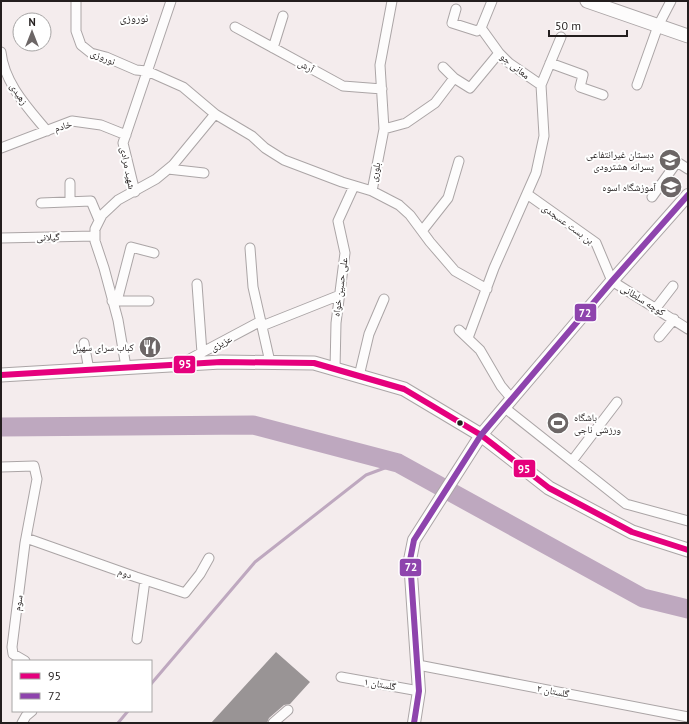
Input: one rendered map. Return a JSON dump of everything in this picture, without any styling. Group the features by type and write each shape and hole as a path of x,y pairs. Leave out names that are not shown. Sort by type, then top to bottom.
{"main road":[{"path":"587,1 688,36"},
{"path":"1,375 221,362 314,363 404,389 481,435 549,488 632,532 688,550"}],"street":[{"name":"نوروزی","path":"76,1 76,31 81,44 91,53 106,57 136,70 147,71 182,87 215,114 252,136 265,148 284,160 354,186 372,191"},
{"name":"شهید مرادی","path":"126,367 115,301 95,236 95,228 102,215 118,200 134,192 123,143 171,1"},
{"name":"بلوری","path":"392,1 380,64 384,129 372,191 399,205 410,215 455,270 486,289"},
{"path":"456,9 452,23 477,31 481,28 492,1"},
{"path":"637,85 658,26 670,1"},
{"path":"273,48 283,16"},
{"name":"آرش","path":"235,27 344,86 382,90"},
{"name":"معانی جو","path":"481,28 509,64 541,85"},
{"path":"468,338 494,268 536,173 544,136 541,85 561,38"},
{"name":"زهیدی","path":"1,52 2,65 20,99 47,131"},
{"path":"443,67 454,78 470,88 499,53"},
{"path":"550,64 583,75 580,87 603,96"},
{"path":"384,129 406,123 435,103 454,78"},
{"path":"134,192 156,179 168,169 215,114"},
{"name":"خادم","path":"1,148 72,121 101,125 126,135"},
{"path":"422,231 448,198 459,161"},
{"path":"652,197 677,162 688,169"},
{"path":"168,169 204,173"},
{"path":"70,183 70,202"},
{"name":"علی حسین خواه","path":"335,369 336,323 345,253 338,221 354,186"},
{"name":"بن بست عسجدی","path":"527,194 596,243 612,281"},
{"path":"414,723 419,691 410,560 412,548 418,534 481,435 612,281 688,195"},
{"path":"41,202 91,201 99,220"},
{"name":"گیلانی","path":"1,238 95,236"},
{"path":"149,301 115,301 131,247 154,253"},
{"path":"250,248 253,287 270,362"},
{"name":"کوچه سلطانی","path":"612,281 688,329"},
{"path":"197,284 202,353"},
{"path":"656,308 674,286"},
{"name":"عزیزی","path":"181,364 261,324 340,295"},
{"path":"358,376 369,334 384,299"},
{"name":"کوچه سلطانی","path":"660,337 674,319"},
{"path":"459,330 480,350 509,403 572,461 626,504 688,521"},
{"path":"84,343 89,370"},
{"path":"572,461 617,402"},
{"path":"1,467 34,466 37,479 26,538"},
{"name":"دوم","path":"26,538 145,580 185,592 200,574 209,558"},
{"name":"سوم","path":"23,660 13,654 12,647 26,538"},
{"path":"137,639 145,580"},
{"name":"گلستان ۲","path":"418,665 688,717"},
{"name":"گلستان ۱","path":"341,677 419,691"},
{"path":"273,723 288,710"},
{"path":"22,723 26,716 31,712"}],"shaded area":[{"path":"643,598 688,604 688,617"}],"building":[{"path":"276,652 310,682 290,704 284,705 269,718 267,723 211,723"}],"waterway":[{"path":"1,427 253,425 398,463 643,598 688,609"},
{"path":"152,683 255,562 366,475 398,463"},
{"path":"118,723 127,712"}],"transit line":[{"name":"72","path":"414,723 419,691 410,560 414,540 481,435 612,281 688,195"},
{"name":"95","path":"1,375 221,362 314,363 404,389 481,435 549,488 632,532 688,550"}],"place":[{"name":"دبستان غیرانتفاعی پسرانه هشترودی","path":"670,160"},
{"name":"آموزشگاه اسوه","path":"671,187"},
{"name":"کباب سرای سهیل","path":"150,347"},
{"name":"باشگاه ورزشی ناجی","path":"558,423"}],"district":[{"name":"نوروزی","path":"134,18"}]}
